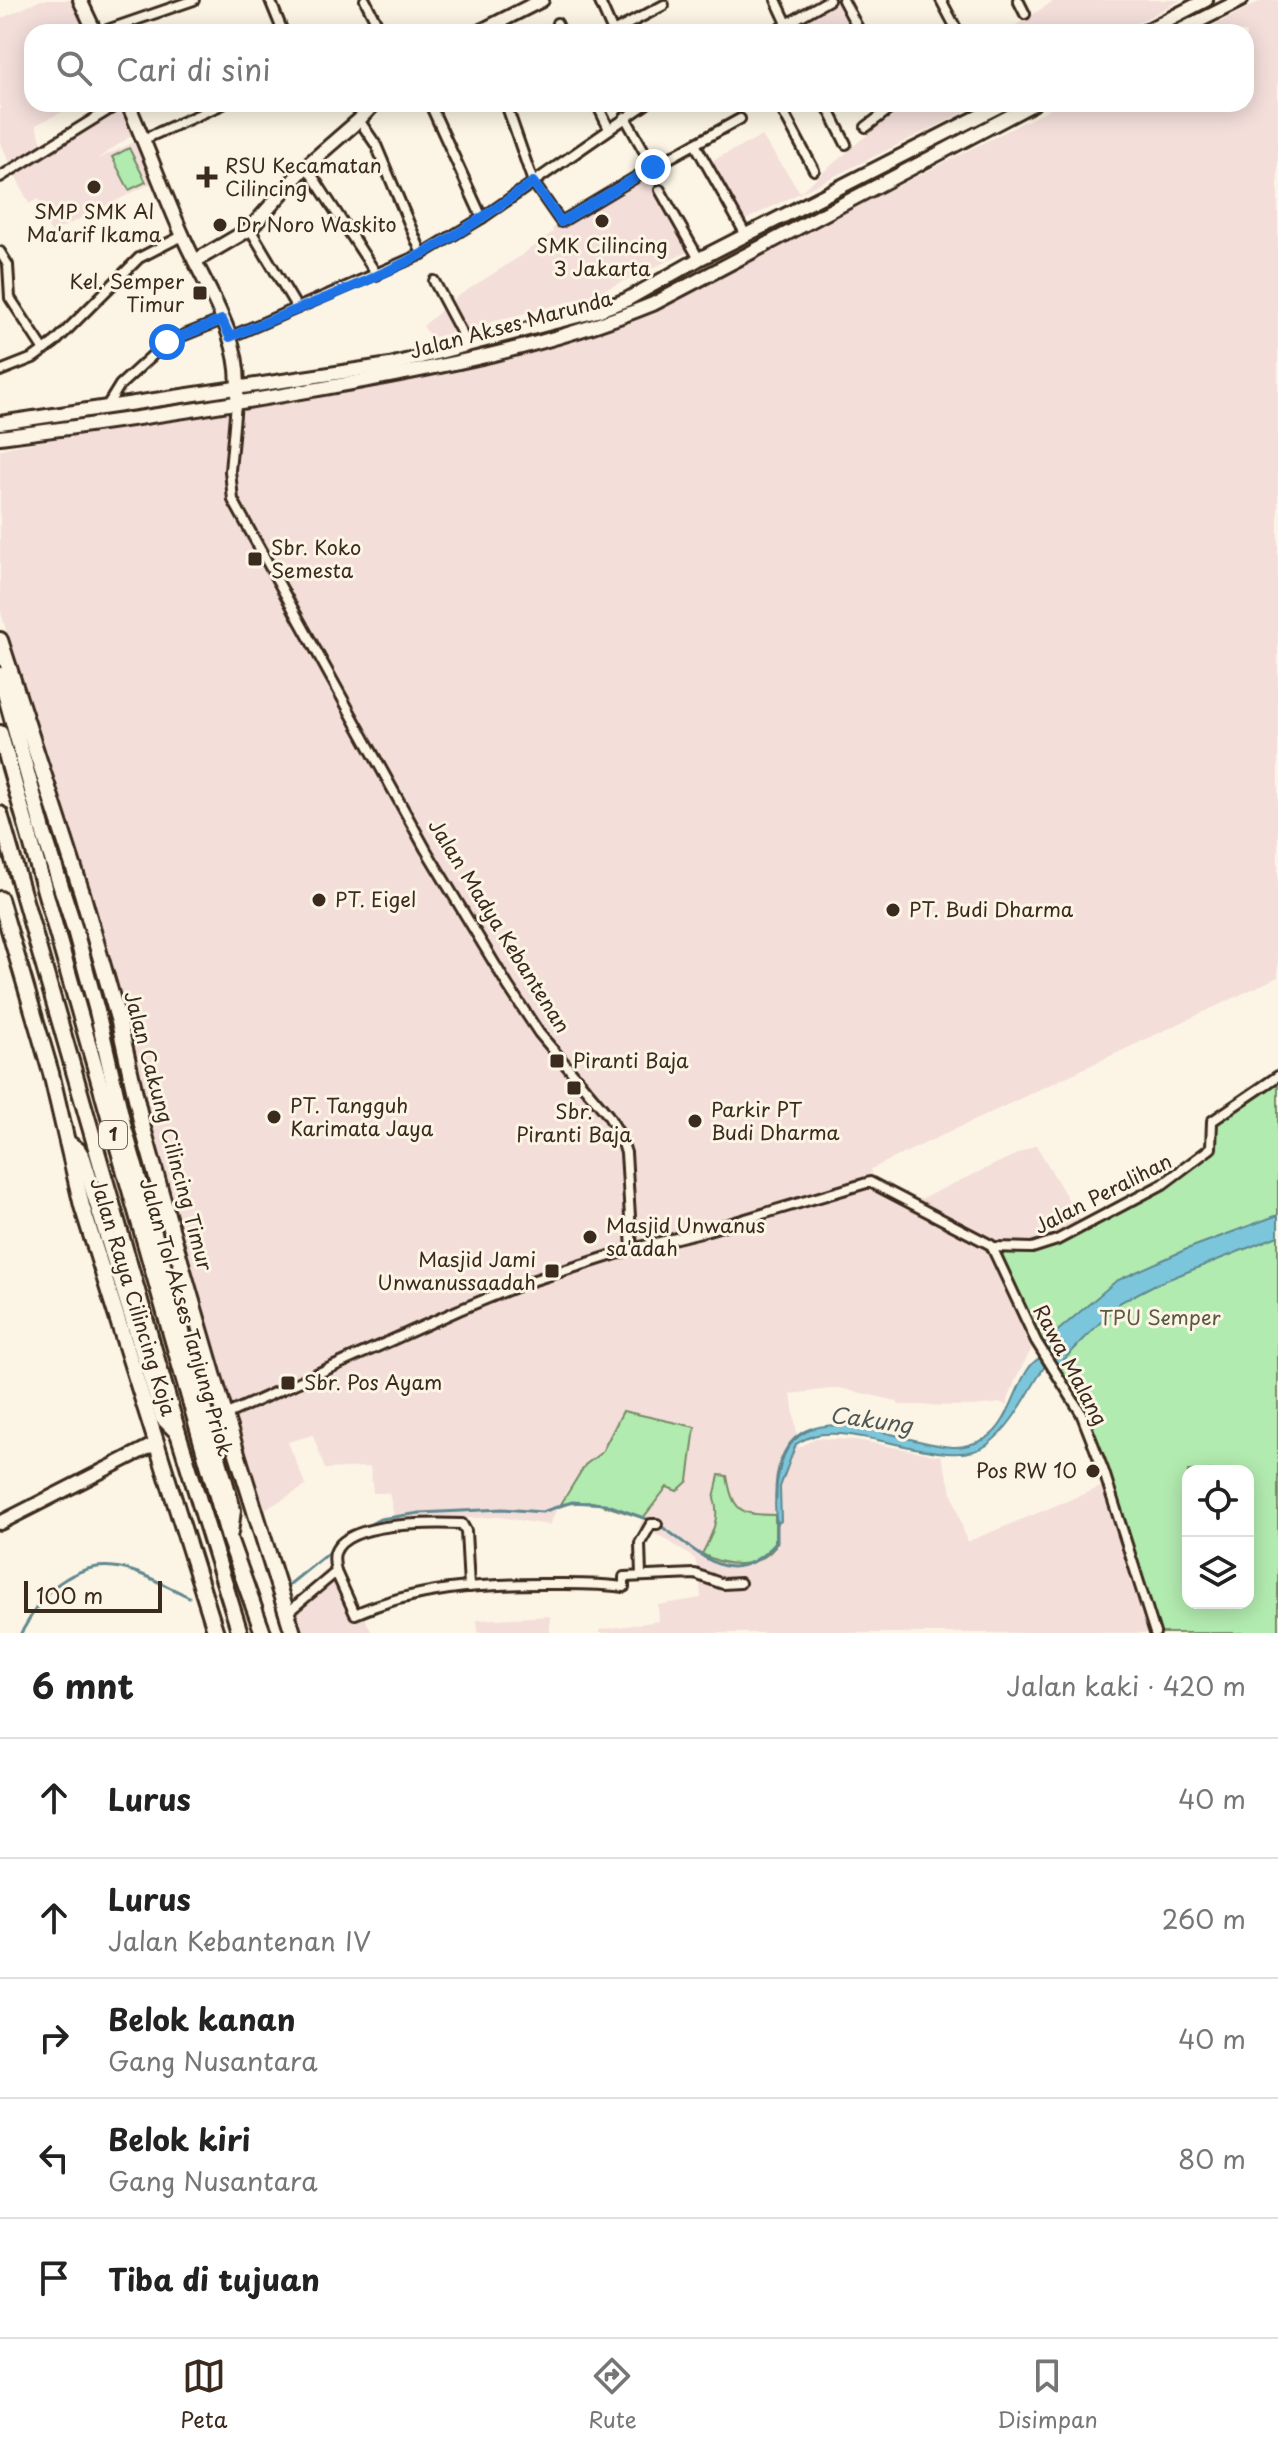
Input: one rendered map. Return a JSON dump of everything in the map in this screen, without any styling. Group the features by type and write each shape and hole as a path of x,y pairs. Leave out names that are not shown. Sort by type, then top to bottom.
{"highway":[{"name":"Jalan Cakung Cilincing Timur","path":"0,640 82,893 119,1022 142,1125 225,1415 293,1633"},
{"path":"0,675 44,834 75,930 124,1128 233,1510 229,1538"},
{"name":"Jalan Tol Akses Tanjung Priok","path":"0,733 229,1538 263,1633"},
{"name":"Jalan Tol Akses Tanjung Priok","path":"0,814 178,1433 240,1633"},
{"name":"Jalan Raya Cilincing Koja","path":"0,899 51,1073 90,1235 216,1633"},
{"path":"67,1142 78,1150 89,1177 163,1418 178,1433"}],"main road":[{"path":"80,0 94,24"},
{"path":"495,24 542,0"},
{"path":"1160,24 1206,0"},
{"path":"1193,24 1241,0"},
{"name":"Jalan Madya Kebantenan","path":"132,112 182,236 230,337 237,365 236,403"},
{"path":"195,261 250,229 306,166 366,112"},
{"name":"Jalan Akses Marunda","path":"0,423 390,365 597,311 626,300 699,259 987,112"},
{"name":"Jalan Akses Marunda","path":"0,437 236,403 457,363 599,326 653,304 1018,112"},
{"path":"0,1523 157,1443"}],"street":[{"path":"122,24 194,0"},
{"path":"270,0 280,24"},
{"path":"365,0 377,24"},
{"path":"599,0 610,24"},
{"path":"776,0 787,24"},
{"path":"795,24 829,0"},
{"path":"843,0 856,24"},
{"path":"941,0 954,24"},
{"path":"1018,0 1025,14"},
{"path":"628,24 664,5"},
{"path":"0,177 105,112"},
{"path":"144,139 205,112"},
{"path":"434,112 482,218"},
{"path":"509,112 533,182 561,222 740,119"},
{"path":"601,112 609,129"},
{"path":"230,337 422,254 482,218 632,112"},
{"path":"783,112 814,170"},
{"path":"830,112 846,144"},
{"path":"866,127 886,112"},
{"path":"625,117 653,167"},
{"path":"359,120 376,145 422,254"},
{"path":"695,144 746,235"},
{"path":"306,166 377,275"},
{"path":"660,190 699,259"},
{"path":"250,229 297,308"},
{"path":"0,371 33,358 44,350 139,258 182,236"},
{"path":"0,252 8,265 10,298 44,350"},
{"path":"434,281 468,345"},
{"path":"107,406 120,385 167,342 222,320"},
{"name":"Jalan Madya Kebantenan","path":"236,403 230,471 233,500 426,850 508,986 539,1033 608,1115 621,1137 626,1153 632,1249"},
{"name":"Jalan Peralihan","path":"992,1247 1032,1248 1057,1240 1163,1184 1211,1148 1212,1121 1278,1076"},
{"path":"225,1415 525,1283 632,1249 705,1231 870,1182 984,1240 992,1247"},
{"name":"Rawa Malang","path":"992,1247 1038,1344 1081,1413 1100,1461 1155,1633"},
{"path":"469,1587 466,1531 462,1524 376,1529 352,1536 334,1554 336,1572 355,1614 419,1593 469,1587 584,1583 624,1587 624,1577 695,1574 723,1584 740,1583"},
{"path":"641,1576 640,1543 651,1524 657,1524"},
{"path":"286,1611 336,1572"}],"shaded area":[{"path":"41,0 73,0 85,24 24,24 24,112 62,112 36,125 43,146 100,112 126,112 134,134 96,160 134,142 154,182 51,233 38,199 29,204 0,142 0,19"},
{"path":"834,0 841,0 854,24 798,24 796,20"},
{"path":"1055,0 1181,0 1135,24 1018,24"},
{"path":"1263,0 1278,0 1278,977 871,1169 875,1185 910,1204 1036,1145 1084,1226 1006,1406 1002,1403 972,1406 899,1405 896,1401 839,1388 791,1394 799,1448 815,1438 856,1440 941,1456 967,1542 1108,1484 1155,1633 599,1633 599,1630 659,1621 658,1605 701,1598 695,1559 664,1538 639,1528 667,1487 602,1452 585,1465 564,1495 549,1525 499,1517 418,1520 396,1525 389,1493 373,1493 370,1467 325,1469 313,1435 288,1442 306,1486 255,1515 186,1304 0,608 0,450 436,373 618,327 1044,112 1254,112 1254,24 1216,24"},
{"path":"896,112 965,112 741,222 707,163 762,136 800,192"},
{"path":"649,169 692,250 591,296 431,338 423,326 458,296 519,257 553,232 552,229"},
{"path":"336,1558 372,1633 293,1633 286,1614"},
{"path":"550,1616 550,1633 478,1633 477,1620"}],"green space":[{"path":"129,148 146,182 129,190 112,157"},
{"name":"TPU Semper","path":"1278,1076 1278,1633 1155,1633 1081,1413 1046,1357 992,1247 1032,1248 1163,1184 1211,1148 1212,1121"},
{"path":"623,1411 695,1427 688,1481 677,1491 667,1487 643,1518 593,1502 561,1504 585,1465 602,1452"},
{"path":"719,1475 727,1476 732,1497 740,1509 754,1514 775,1515 775,1547 759,1560 731,1564 702,1554 716,1520 714,1499"}],"water":[{"path":"1278,1215 1278,1236 1154,1285 1119,1303 1054,1370 1051,1364 1045,1366 1012,1418 987,1445 971,1452 951,1453 832,1434 813,1436 796,1444 780,1487 781,1521 777,1524 776,1494 781,1464 792,1441 810,1429 832,1425 858,1427 956,1447 985,1439 1003,1421 1027,1371 1044,1356 1040,1346 1116,1281 1187,1249"}],"waterway":[{"name":"Cakung","path":"776,1498 779,1466 787,1448 811,1429"},
{"name":"Cakung","path":"346,1537 380,1519 420,1513 503,1509 542,1512 572,1502 605,1504 652,1521"},
{"name":"Cakung","path":"659,1525 703,1556 731,1567 745,1565 760,1557 777,1542 777,1521"},
{"name":"Cakung","path":"285,1588 332,1550"},
{"name":"Cakung","path":"21,1633 48,1592 71,1576 88,1569 121,1568 189,1597"}],"place":[{"name":"RSU Kecamatan Cilincing","path":"207,177"},
{"name":"SMP SMK Al Ma'arif Ikama","path":"94,187"},
{"name":"SMK Cilincing 3 Jakarta","path":"602,221"},
{"name":"Dr Noro Waskito","path":"220,225"},
{"name":"Kel. Semper Timur","path":"200,293"},
{"name":"Sbr. Koko Semesta","path":"255,559"},
{"name":"PT. Eigel","path":"319,900"},
{"name":"PT. Budi Dharma","path":"893,910"},
{"name":"Piranti Baja","path":"557,1061"},
{"name":"Sbr. Piranti Baja","path":"574,1088"},
{"name":"PT. Tangguh Karimata Jaya","path":"274,1117"},
{"name":"Parkir PT Budi Dharma","path":"695,1121"},
{"name":"Masjid Unwanus sa'adah","path":"590,1237"},
{"name":"Masjid Jami Unwanussaadah","path":"552,1271"},
{"name":"Sbr. Pos Ayam","path":"288,1383"},
{"name":"Pos RW 10","path":"1093,1471"}],"route":[{"path":"167,342 222,320 230,337 377,275 422,254 482,218 533,182 561,222 653,167"}]}
